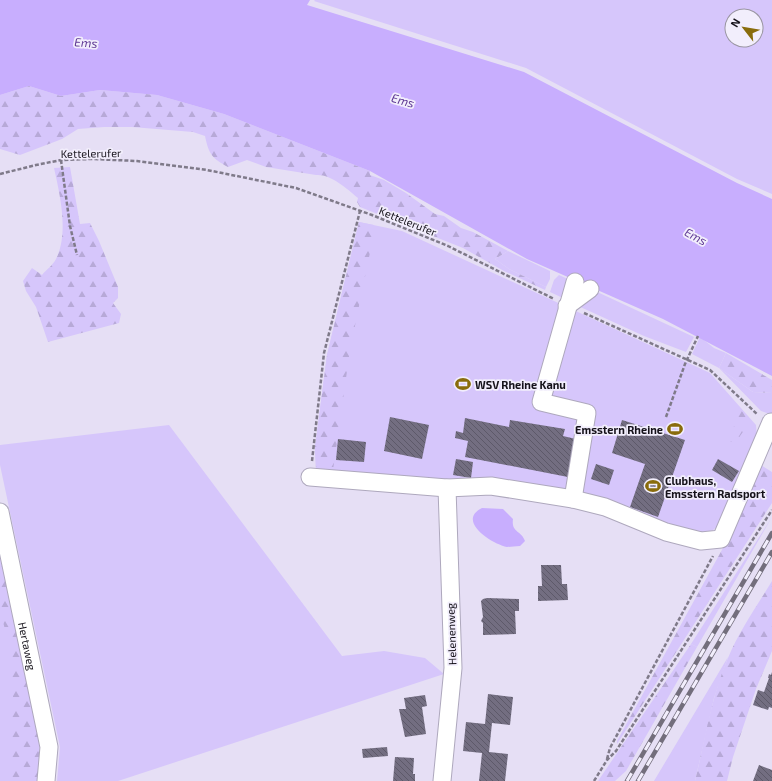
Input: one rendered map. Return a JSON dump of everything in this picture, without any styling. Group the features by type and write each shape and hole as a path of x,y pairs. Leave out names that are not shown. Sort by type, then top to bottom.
{"street":[{"path":"573,499 587,413 541,402 567,306 582,286"},
{"path":"310,477 447,488 491,486 573,499 605,507 666,532 701,541 721,538 771,422"},
{"name":"Helenenweg","path":"442,781 453,668 447,488"},
{"name":"Hertaweg","path":"0,512 50,747 46,781"}],"path":[{"name":"Kettelerufer","path":"0,174 36,164 61,160 92,159 137,161 207,170 296,188 360,211 448,246 567,306 710,370 758,415 771,422"},
{"path":"61,160 70,226 77,255"},
{"path":"310,477 324,353 360,211"},
{"path":"666,417 687,359 698,336"},
{"path":"594,781 607,760 616,751 772,510"},
{"path":"607,760 610,748 721,538"}],"green space":[{"path":"772,0 772,194 737,179 526,68 314,1"},
{"path":"29,86 61,96 100,90 157,95 224,114 370,171 370,175 384,180 406,193 435,214 444,216 461,228 473,232 508,251 495,259 509,269 546,287 545,290 504,271 463,248 360,207 357,202 358,198 333,179 322,175 266,167 247,160 228,167 212,155 208,148 205,136 193,132 132,127 78,129 62,139 20,155 0,149 0,95"},
{"path":"70,167 80,224 90,223 99,241 118,287 118,298 113,303 121,314 119,323 48,342 36,307 26,291 23,281 32,268 42,275 56,259 60,249 63,226 61,202 54,168"},
{"name":"WSV Rheine Kanu","path":"359,222 402,231 710,373 756,425 757,438 726,519 713,530 699,534 581,499 594,426 580,499 456,483 316,469 315,448 327,355"},
{"path":"359,222 374,225 374,233 350,350 333,470 316,469 315,448 327,355"},
{"path":"508,251 550,271 550,279 546,287 509,269 495,259"},
{"path":"559,275 572,281 565,299 550,292 554,280"},
{"path":"593,290 694,337 686,352 644,336 576,305"},
{"path":"700,337 714,348 726,353 719,368 692,354"},
{"path":"726,353 772,380 772,393 753,392 719,368"},
{"path":"719,368 753,392 772,393 772,415 761,411"},
{"path":"740,409 748,418 745,429 735,443 726,440 732,432"},
{"path":"169,425 342,656 384,651 425,658 444,674 118,781 57,781 60,747 0,465 0,445"},
{"path":"759,464 772,472 772,503 617,744 617,741 740,517"},
{"path":"772,517 697,647 691,644"},
{"path":"0,527 40,743 38,781 13,781 9,777 12,745 8,738 13,697 11,655 0,609"},
{"path":"0,549 35,781 0,781"},
{"path":"772,581 772,651 756,689 733,757 727,781 695,781 713,703 722,673 737,638"},
{"path":"691,644 697,647 626,771 615,781 598,781"},
{"path":"728,657 714,698 695,781 654,781"}],"water":[{"name":"Ems","path":"0,0 310,0 307,5 524,72 737,183 772,199 772,376 663,319 527,259 370,171 224,114 157,95 100,90 61,96 29,86 0,95"},
{"path":"482,508 503,509 513,519 513,527 525,541 520,546 507,547 486,537 479,531 473,519 475,513"}],"building":[{"path":"390,417 429,425 422,459 384,451"},
{"path":"465,418 509,427 510,420 565,429 563,436 580,440 573,478 465,457 468,441 455,438 456,431 463,433"},
{"name":"Clubhaus, Emsstern Radsport","path":"622,420 685,440 658,517 630,507 645,464 612,453"},
{"path":"338,439 366,442 364,462 336,460"},
{"path":"456,459 473,462 471,478 453,475"},
{"path":"718,459 739,471 732,482 712,470"},
{"path":"596,464 614,470 609,485 591,479"},
{"path":"541,565 561,565 562,584 567,584 568,600 538,601 538,586 542,586"},
{"path":"487,598 519,599 519,611 515,611 516,634 483,635 481,601"},
{"path":"772,672 772,708 769,707 768,710 753,705 758,690 764,692 769,674 771,675"},
{"path":"488,694 513,697 510,725 492,723 489,752 508,754 505,781 479,781 482,753 463,751 466,722 485,724"},
{"path":"425,695 427,706 422,707 426,734 405,737 399,709 406,709 404,698"},
{"path":"387,747 388,756 363,758 362,749"},
{"path":"395,757 414,758 413,774 415,774 415,781 393,781"},
{"path":"759,765 772,770 772,781 753,781"}],"railway":[{"path":"627,781 772,533"},
{"path":"638,781 772,552"}],"place":[{"name":"WSV Rheine Kanu","path":"463,384"},
{"name":"Emsstern Rheine","path":"675,429"},
{"name":"Clubhaus, Emsstern Radsport","path":"653,486"}]}
